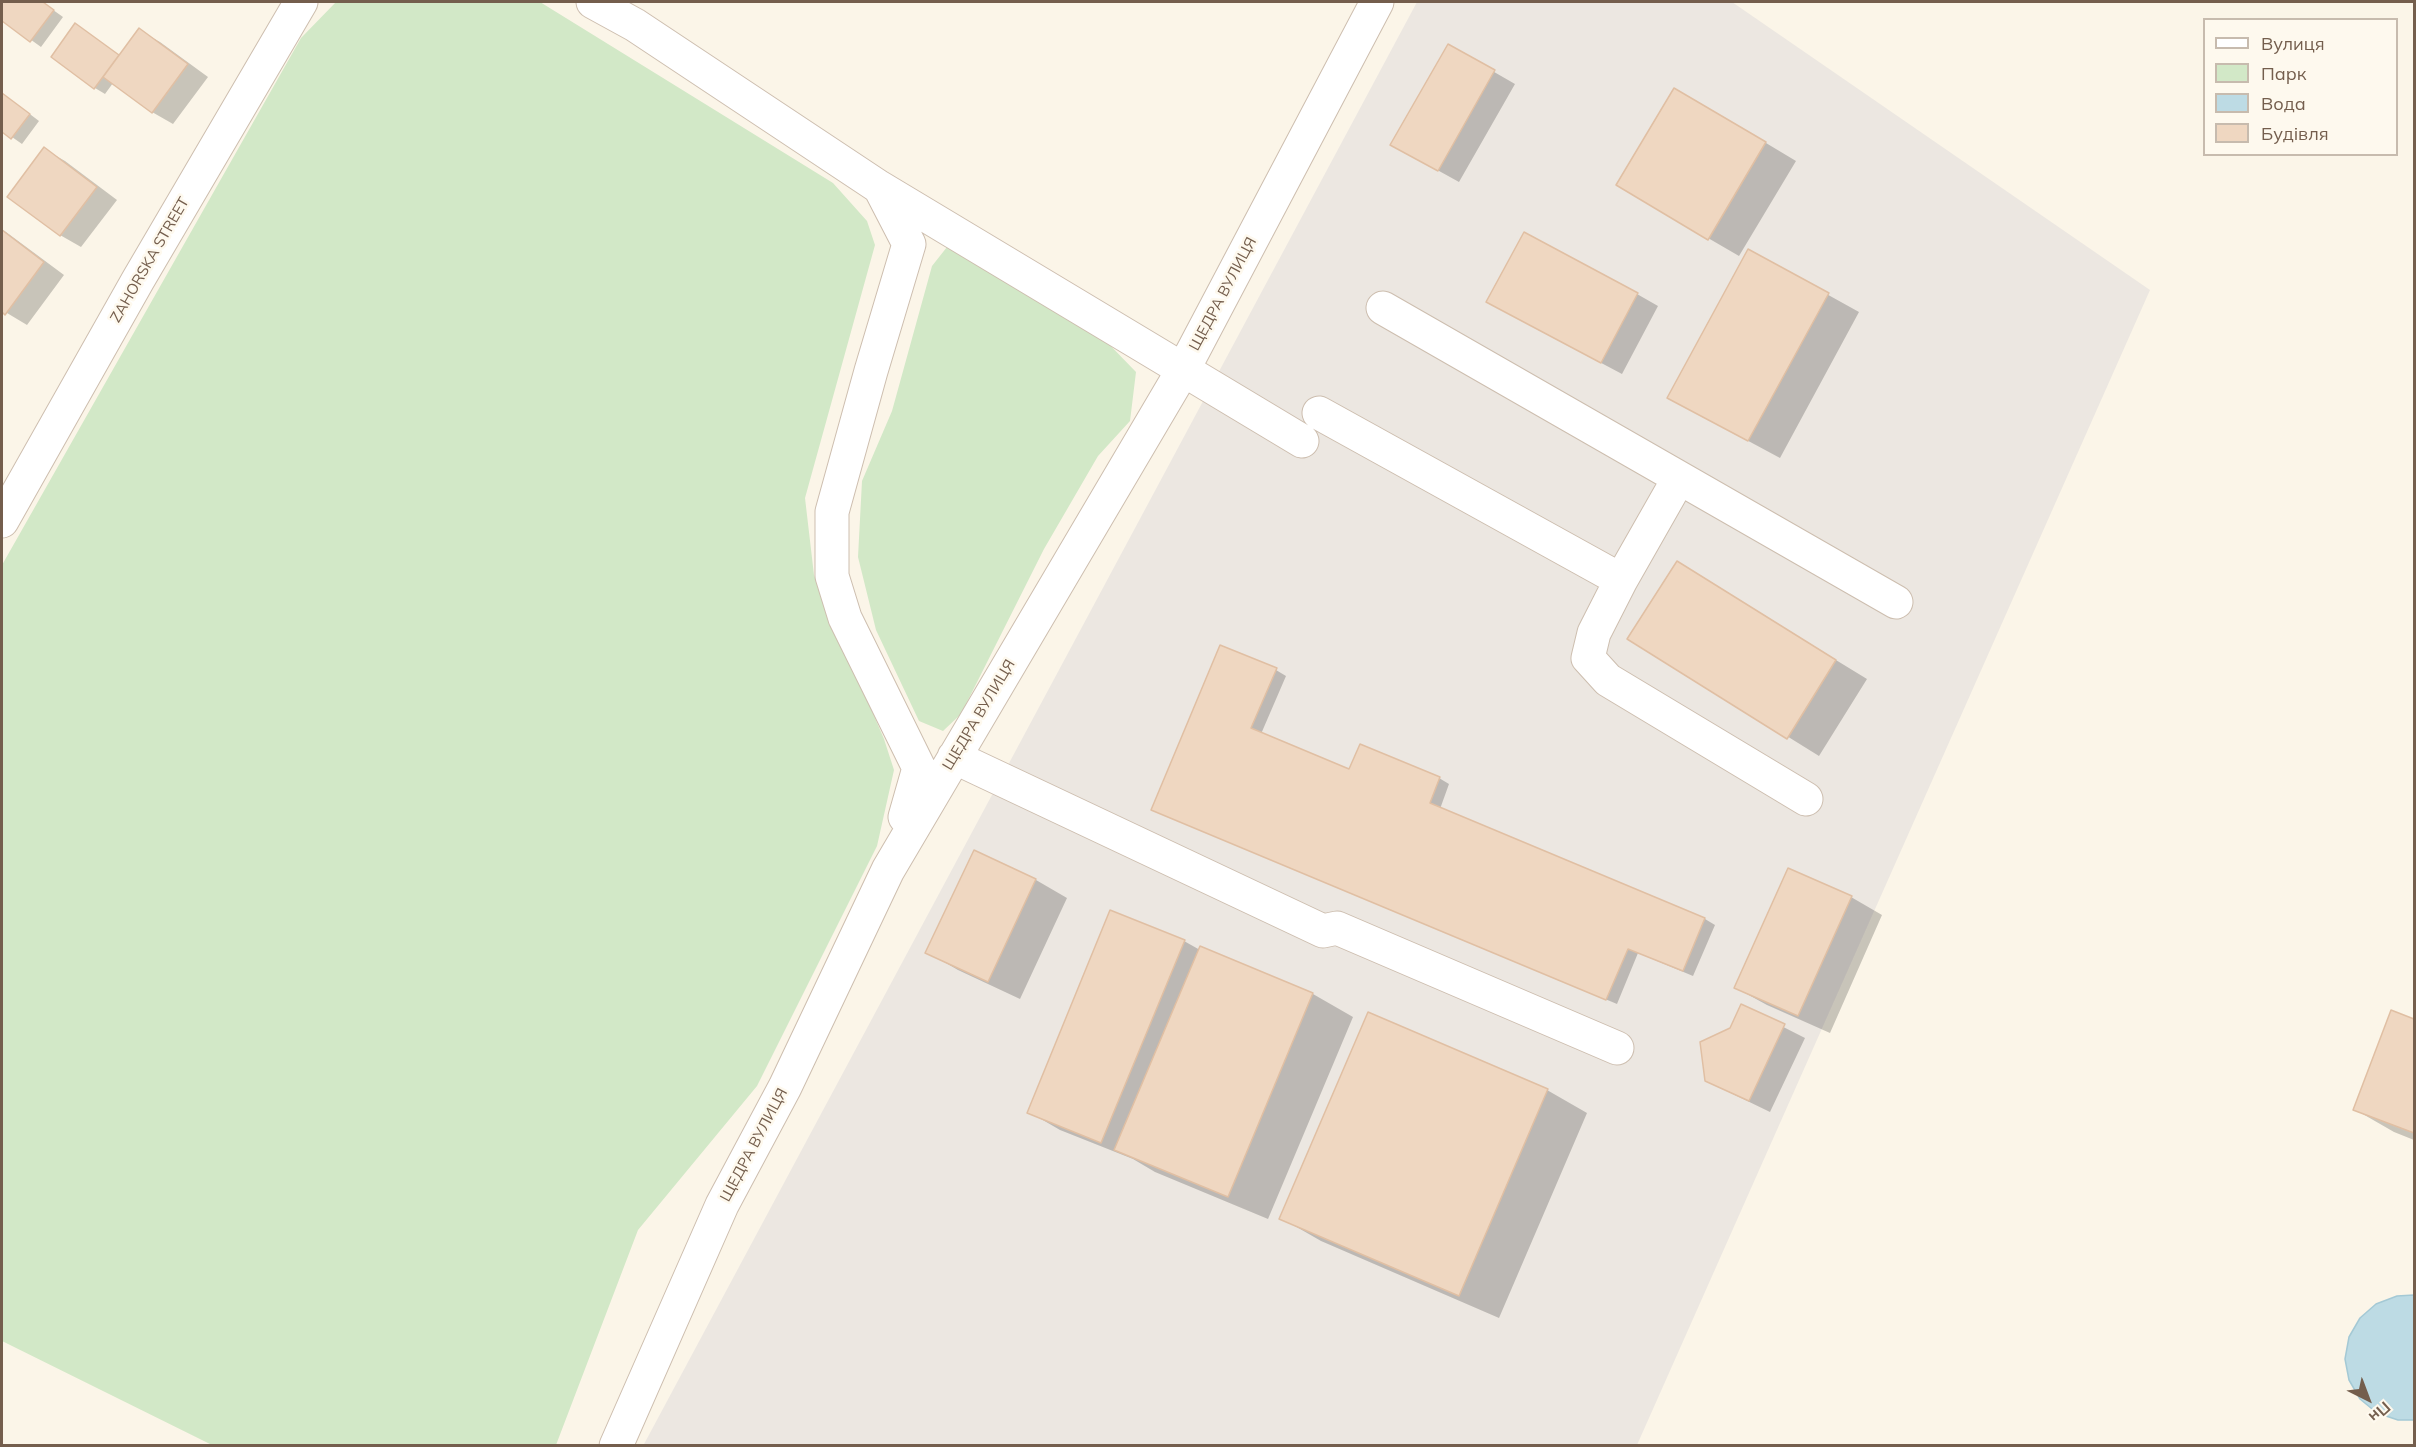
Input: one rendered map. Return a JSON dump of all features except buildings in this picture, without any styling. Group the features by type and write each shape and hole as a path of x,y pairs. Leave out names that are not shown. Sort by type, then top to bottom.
{"street":[{"name":"ZAHORSKA STREET","path":"2,521 138,280 301,2"},
{"path":"593,2 635,25 879,187 1302,441"},
{"name":"ЩЕДРА ВУЛИЦЯ","path":"616,1446 722,1205 785,1087 888,870 1183,370 1377,2"},
{"path":"879,187 909,244 832,512 832,576 845,618 919,768 888,870"},
{"path":"1383,308 1896,602"},
{"path":"1319,413 1621,580"},
{"path":"1679,478 1621,580 1594,633 1588,658 1608,680 1806,799"},
{"path":"954,757 1323,931 1337,928 1617,1048"}],"shaded area":[{"path":"1417,2 1732,2 2150,290 1637,1445 643,1446"}],"green space":[{"path":"336,2 540,2 833,183 867,221 875,245 805,498 814,575 884,739 894,770 877,846 757,1086 638,1230 556,1445 212,1445 2,1341 2,565 301,38"},
{"path":"947,247 1102,337 1136,372 1130,421 1098,456 1044,549 961,714 943,731 919,721 876,630 858,557 862,481 892,411 932,266"}],"water":[{"path":"2414,1295 2414,1420 2398,1420 2377,1413 2360,1399 2349,1380 2345,1359 2349,1337 2360,1318 2376,1304 2397,1296"}]}
